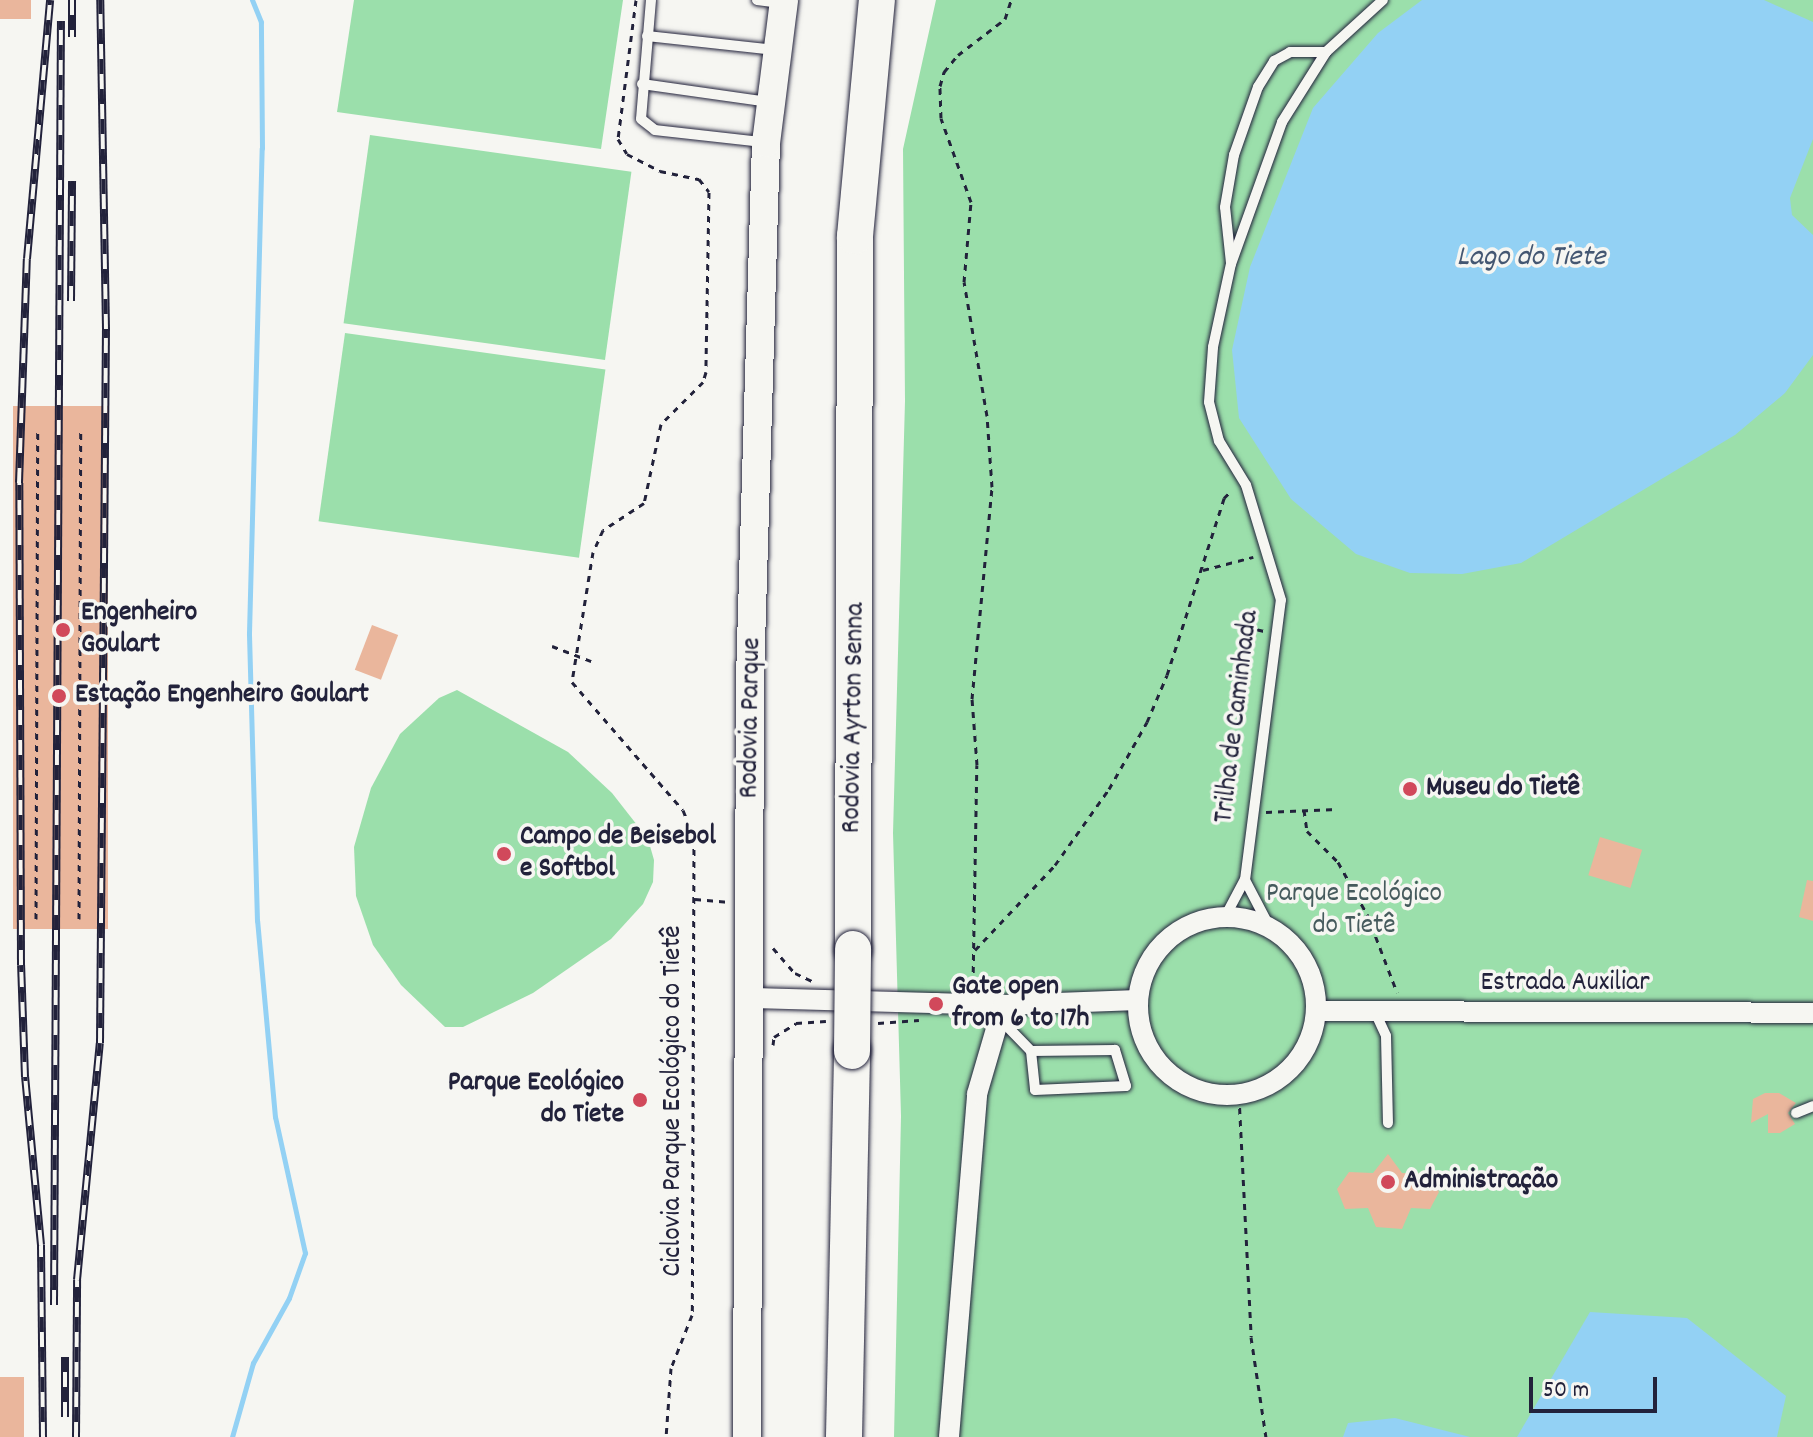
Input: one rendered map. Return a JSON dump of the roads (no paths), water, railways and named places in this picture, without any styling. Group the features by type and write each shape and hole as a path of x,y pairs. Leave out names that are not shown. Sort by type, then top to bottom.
{"highway":[{"name":"Rodovia Ayrton Senna","path":"844,1437 853,949 855,236 877,0"}],"street":[{"name":"Rodovia Parque","path":"747,1437 753,998 750,678 766,143 775,50 775,1"},
{"path":"1226,915 1269,926 1304,960 1314,984 1317,1011 1305,1051 1277,1081 1239,1096 1207,1094 1178,1082 1156,1060 1142,1032 1138,1000 1145,972 1160,948 1183,929 1226,915"},
{"path":"753,998 971,1004 1001,1012 1138,1000"},
{"name":"Estrada Auxiliar","path":"1317,1011 1813,1013"},
{"path":"949,1437 977,1094 1001,1012"}],"lane":[{"path":"651,0 639,112 655,130 766,143"},
{"name":"Trilha de Caminhada","path":"1226,915 1245,880 1281,600 1245,484 1219,441 1209,402 1213,347 1231,264 1282,122 1326,52 1383,0"},
{"path":"647,36 775,50"},
{"path":"1231,264 1225,207 1234,155 1258,87 1274,61 1290,52 1326,52"},
{"path":"642,84 770,102"},
{"path":"1245,880 1269,926"},
{"path":"1374,1011 1386,1036 1388,1123"},
{"path":"1001,1012 1031,1051 1035,1090 1126,1086 1115,1050 1031,1051"},
{"path":"1796,1113 1813,1106"}],"water":[{"name":"Lago do Tiete","path":"1422,0 1764,0 1813,22 1813,139 1790,198 1792,215 1813,235 1813,355 1785,393 1735,435 1521,563 1462,574 1410,573 1356,554 1291,499 1239,418 1232,350 1250,267 1313,108 1378,33"},
{"path":"1590,1312 1687,1318 1786,1396 1777,1437 1517,1437"},
{"path":"1395,1418 1470,1437 1343,1437 1348,1423"}],"waterway":[{"path":"232,1437 253,1363 289,1298 305,1253 275,1117 257,921 249,633 262,148 261,22 252,0"}],"railway":[{"path":"43,1437 41,1245 25,1077 21,965 19,483 27,259 50,0"},
{"path":"72,0 72,37"},
{"path":"76,1437 77,1280 100,1043 106,329 100,0"},
{"path":"54,1305 61,21"},
{"path":"71,301 72,181"},
{"path":"65,1357 65,1417"}],"place":[{"name":"Engenheiro Goulart","path":"63,630"},
{"name":"Estação Engenheiro Goulart","path":"59,696"},
{"name":"Museu do Tietê","path":"1410,789"},
{"name":"Campo de Beisebol e Softbol","path":"504,854"},
{"name":"Gate open from 6 to 17h","path":"936,1004"},
{"name":"Parque Ecológico do Tiete","path":"640,1100"},
{"name":"Administração","path":"1388,1182"}],"park label":[{"name":"Parque Ecológico do Tietê","path":"1354,911"}]}
